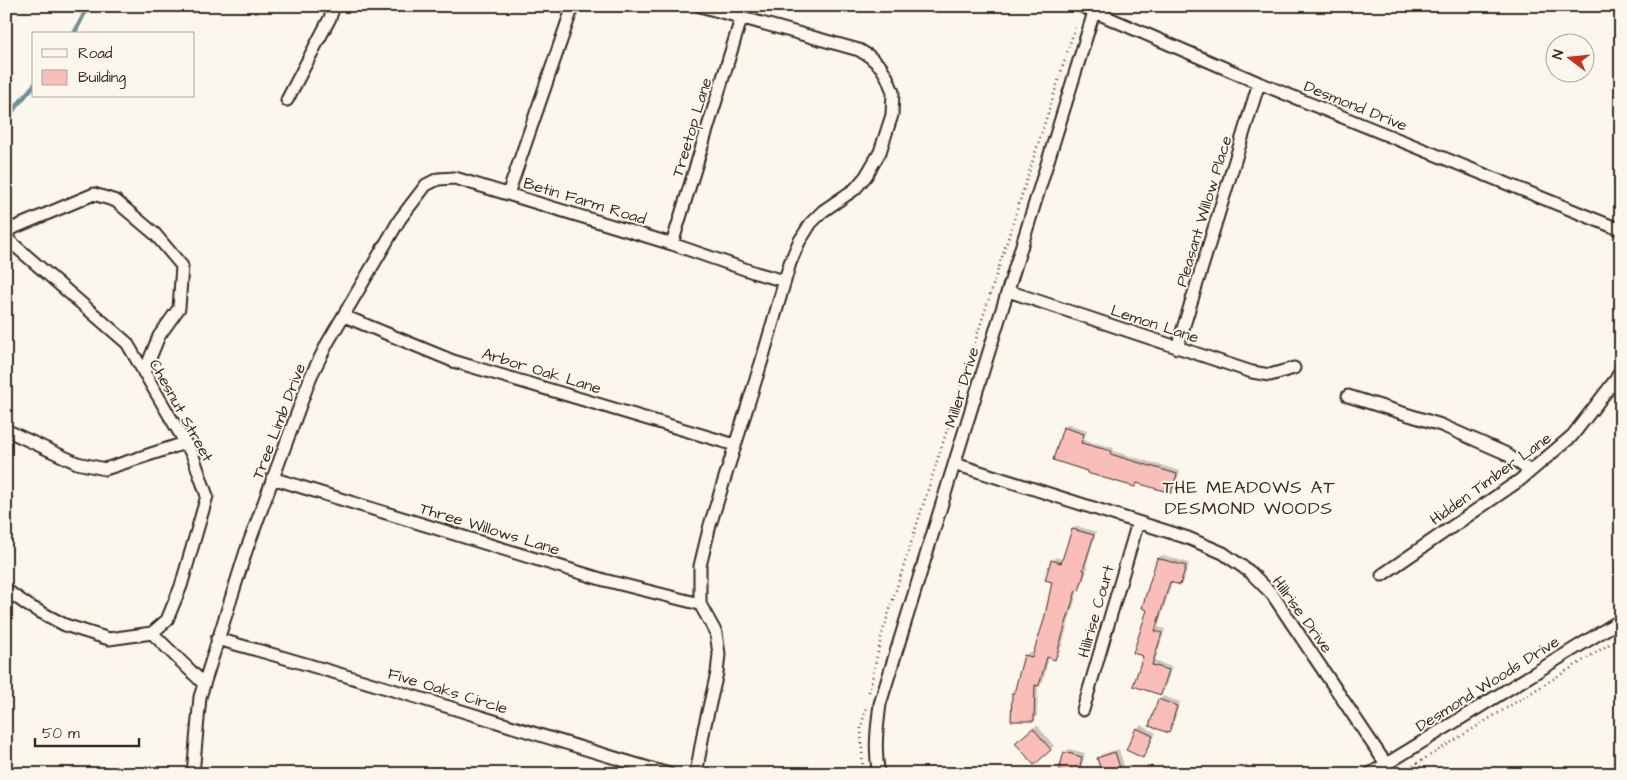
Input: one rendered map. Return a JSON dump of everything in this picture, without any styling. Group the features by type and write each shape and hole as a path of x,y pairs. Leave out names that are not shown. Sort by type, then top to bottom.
{"street":[{"path":"287,100 330,18 334,6"},
{"name":"Betin Farm Road","path":"573,6 508,194 785,281"},
{"path":"696,774 717,674 719,654 716,633 700,604 700,566 790,263 799,242 811,223 823,211 855,189 872,167 880,152 892,115 893,92 887,76 881,67 859,50 741,19 700,6"},
{"name":"Desmond Drive","path":"1081,6 1259,83 1621,230"},
{"name":"Miller Drive","path":"879,774 876,751 880,704 1094,12"},
{"name":"Treetop Lane","path":"672,244 741,19"},
{"name":"Pleasant Willow Place","path":"1178,348 1259,83"},
{"name":"Tree Limb Drive","path":"193,774 200,696 246,551 311,376 400,219 426,185 438,179 455,178 508,194"},
{"path":"6,231 94,194 116,201 155,234 182,266 179,308 159,336 144,373"},
{"name":"Chesnut Street","path":"6,238 127,343 193,456 207,496 177,595 167,620 152,633"},
{"name":"Lemon Lane","path":"1008,291 1252,372 1270,375 1294,368"},
{"name":"Arbor Oak Lane","path":"344,316 453,361 735,445"},
{"name":"Hidden Timber Lane","path":"1382,574 1530,471 1572,436 1616,379 1621,369"},
{"path":"1348,396 1440,425 1505,454 1530,471"},
{"path":"6,430 77,463 105,469 185,442"},
{"name":"Hillrise Drive","path":"954,464 1188,538 1223,553 1250,572 1272,594 1386,764"},
{"name":"Three Willows Lane","path":"272,478 604,580 700,604"},
{"name":"Hillrise Court","path":"1083,710 1138,522"},
{"path":"6,590 28,606 66,625 109,639 152,633 204,684"},
{"name":"Desmond Woods Drive","path":"1370,774 1621,620"},
{"name":"Five Oaks Circle","path":"217,639 309,664 669,774"}],"path":[{"path":"863,774 861,728 882,634 1075,28"},
{"path":"1400,774 1621,637"},
{"path":"1397,758 1404,771"}],"building":[{"path":"1063,427 1084,434 1081,443 1111,451 1110,454 1177,474 1171,493 1137,483 1135,487 1087,473 1087,471 1053,460"},
{"path":"1072,529 1094,535 1083,570 1085,571 1079,591 1076,590 1055,660 1047,657 1039,686 1035,685 1034,721 1011,721 1012,693 1014,693 1024,655 1032,657 1044,620 1052,582 1045,580 1051,560 1061,563"},
{"path":"1157,558 1186,566 1180,585 1170,582 1155,631 1162,633 1152,665 1169,670 1161,695 1133,686 1143,656 1133,653 1147,610 1142,608"},
{"path":"1158,699 1177,706 1169,733 1149,726"},
{"path":"1033,728 1051,750 1034,765 1015,743"},
{"path":"1136,728 1153,736 1143,758 1126,750"},
{"path":"1064,752 1082,757 1078,774 1059,770"},
{"path":"1115,752 1121,771 1102,774 1097,758"}],"waterway":[{"path":"75,32 88,6"},
{"path":"6,119 32,87"}],"district":[{"name":"THE MEADOWS AT DESMOND WOODS","path":"1249,497"}]}
